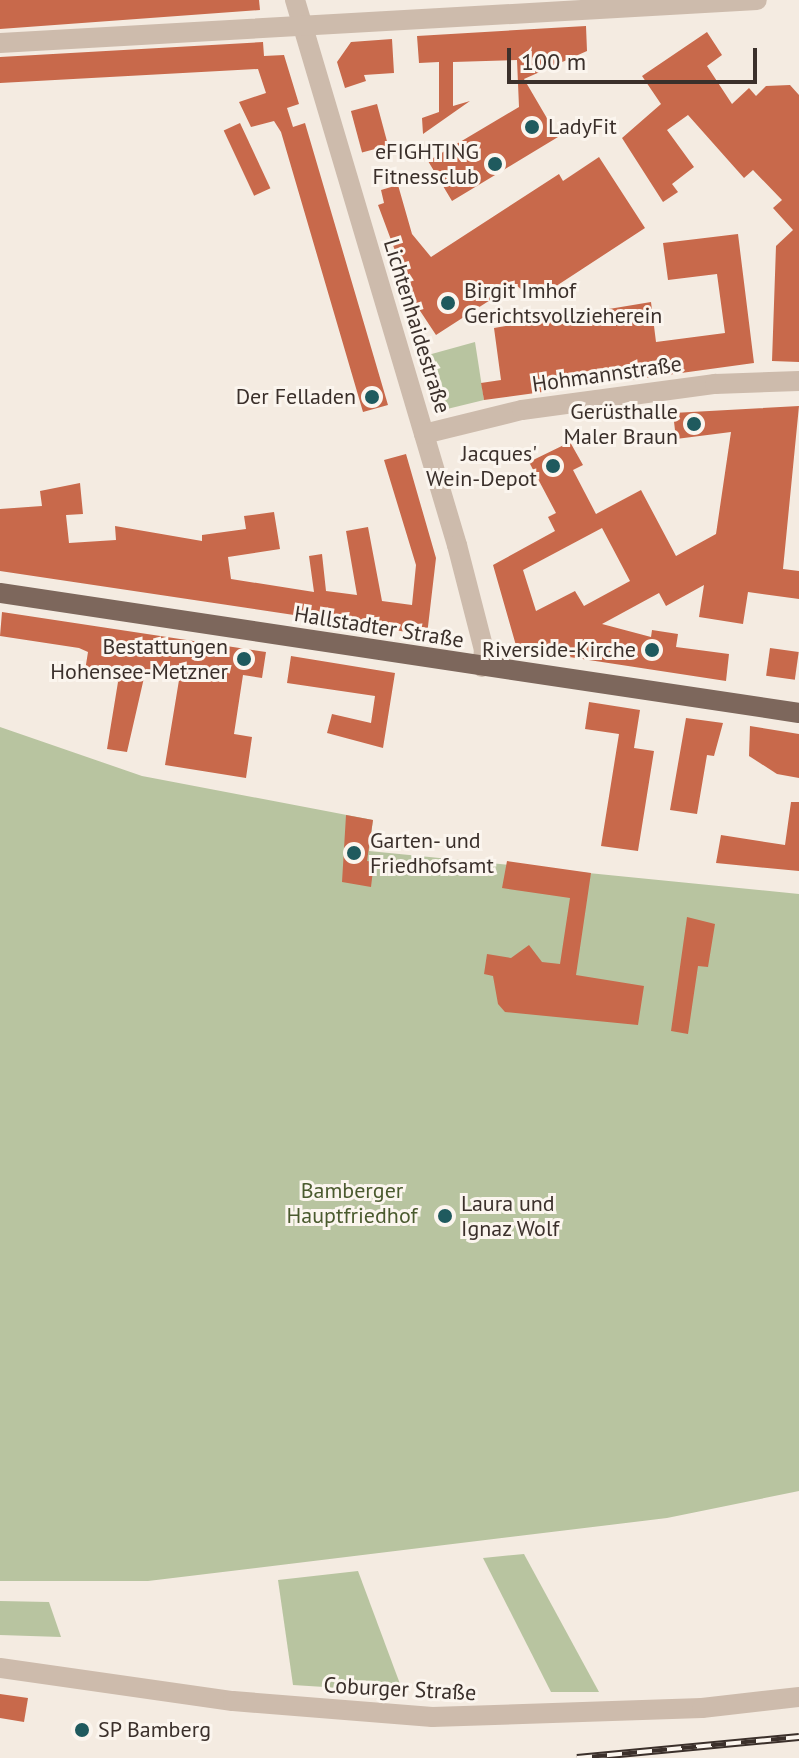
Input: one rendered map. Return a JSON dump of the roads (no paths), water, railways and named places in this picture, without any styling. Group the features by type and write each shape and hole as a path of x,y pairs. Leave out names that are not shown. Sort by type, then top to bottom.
{"main road":[{"name":"Hallstadter Straße","path":"0,593 799,713"}],"street":[{"name":"Lichtenhaidestraße","path":"295,0 476,619 482,667"},
{"path":"0,43 757,0"},
{"name":"Hohmannstraße","path":"424,434 522,410 715,384 799,381"},
{"name":"Coburger Straße","path":"0,1668 233,1701 432,1717 625,1712 799,1697"}],"railway":[{"path":"577,1758 799,1737"}],"place":[{"name":"LadyFit","path":"532,127"},
{"name":"eFIGHTING Fitnessclub","path":"495,164"},
{"name":"Birgit Imhof Gerichtsvollzieherein","path":"448,303"},
{"name":"Der Felladen","path":"372,397"},
{"name":"Gerüsthalle Maler Braun","path":"694,424"},
{"name":"Jacques' Wein-Depot","path":"553,466"},
{"name":"Riverside-Kirche","path":"652,650"},
{"name":"Bestattungen Hohensee-Metzner","path":"244,659"},
{"name":"Garten- und Friedhofsamt","path":"354,853"},
{"name":"Laura und Ignaz Wolf","path":"445,1216"},
{"name":"SP Bamberg","path":"82,1730"}],"park label":[{"name":"Bamberger Hauptfriedhof","path":"352,1202"}]}
